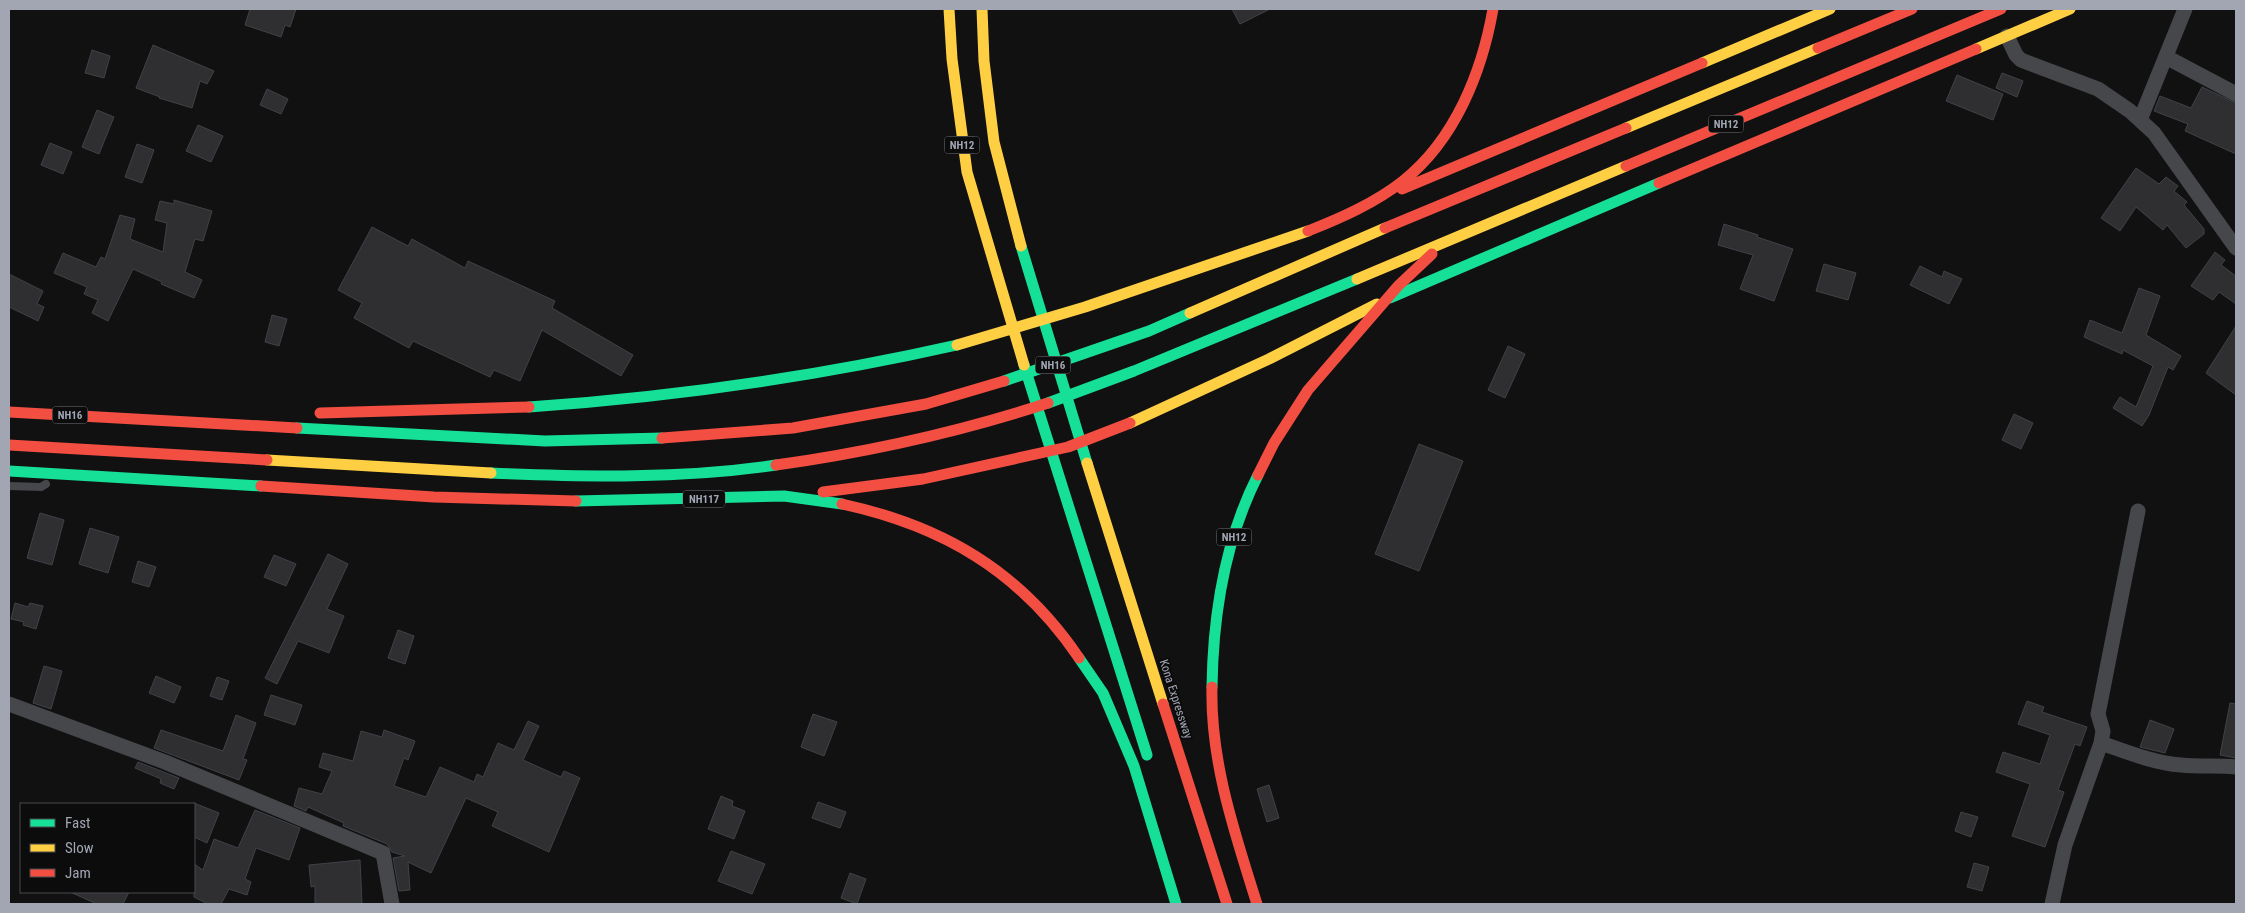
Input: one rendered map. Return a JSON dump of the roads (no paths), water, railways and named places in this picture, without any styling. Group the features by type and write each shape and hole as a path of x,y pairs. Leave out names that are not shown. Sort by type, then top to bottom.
{"main road":[{"name":"NH12","path":"949,9 952,59 960,131 967,172 996,276 1149,764"},
{"name":"Kona Expressway","path":"982,9 984,61 994,142 1003,184 1099,503 1227,904"},
{"path":"1371,202 1404,180 1425,159 1454,118 1478,71 1490,29 1493,9"},
{"path":"310,414 518,408 646,397 766,383 961,345 1089,306 1309,230 1371,202 1830,9"},
{"name":"NH16","path":"9,412 455,437 545,440 644,440 793,428 926,404 1008,380 1149,331 1411,217 1912,9"},
{"name":"NH12","path":"1257,904 1235,833 1215,739 1212,668 1216,622 1222,584 1231,547 1247,498 1270,448 1298,404 1387,299 1429,256 1451,239 2001,9"},
{"path":"784,496 915,481 1068,447 1099,436 1268,359 1387,299 2007,36 2045,14 2070,9"},
{"path":"9,444 452,471 573,476 664,475 741,468 822,457 913,440 1014,413 1083,391 1196,346 1451,239"},
{"path":"131,418 270,414"},
{"name":"NH117","path":"9,470 434,497 592,501 784,496 827,501 878,512 924,528 981,558 1019,588 1063,634 1103,693 1134,766 1176,904"}],"street":[{"path":"2140,120 2185,9"},
{"path":"2007,36 2016,55 2021,60 2098,89 2130,110 2154,133 2236,248"},
{"path":"2166,57 2236,94"},
{"path":"2052,904 2065,845 2101,743 2103,731 2098,714 2138,511"},
{"path":"9,704 165,762 383,853 392,904"},
{"path":"2101,743 2151,759 2182,765 2215,764 2236,767"}],"lane":[{"path":"9,486 41,486 66,475"}]}
